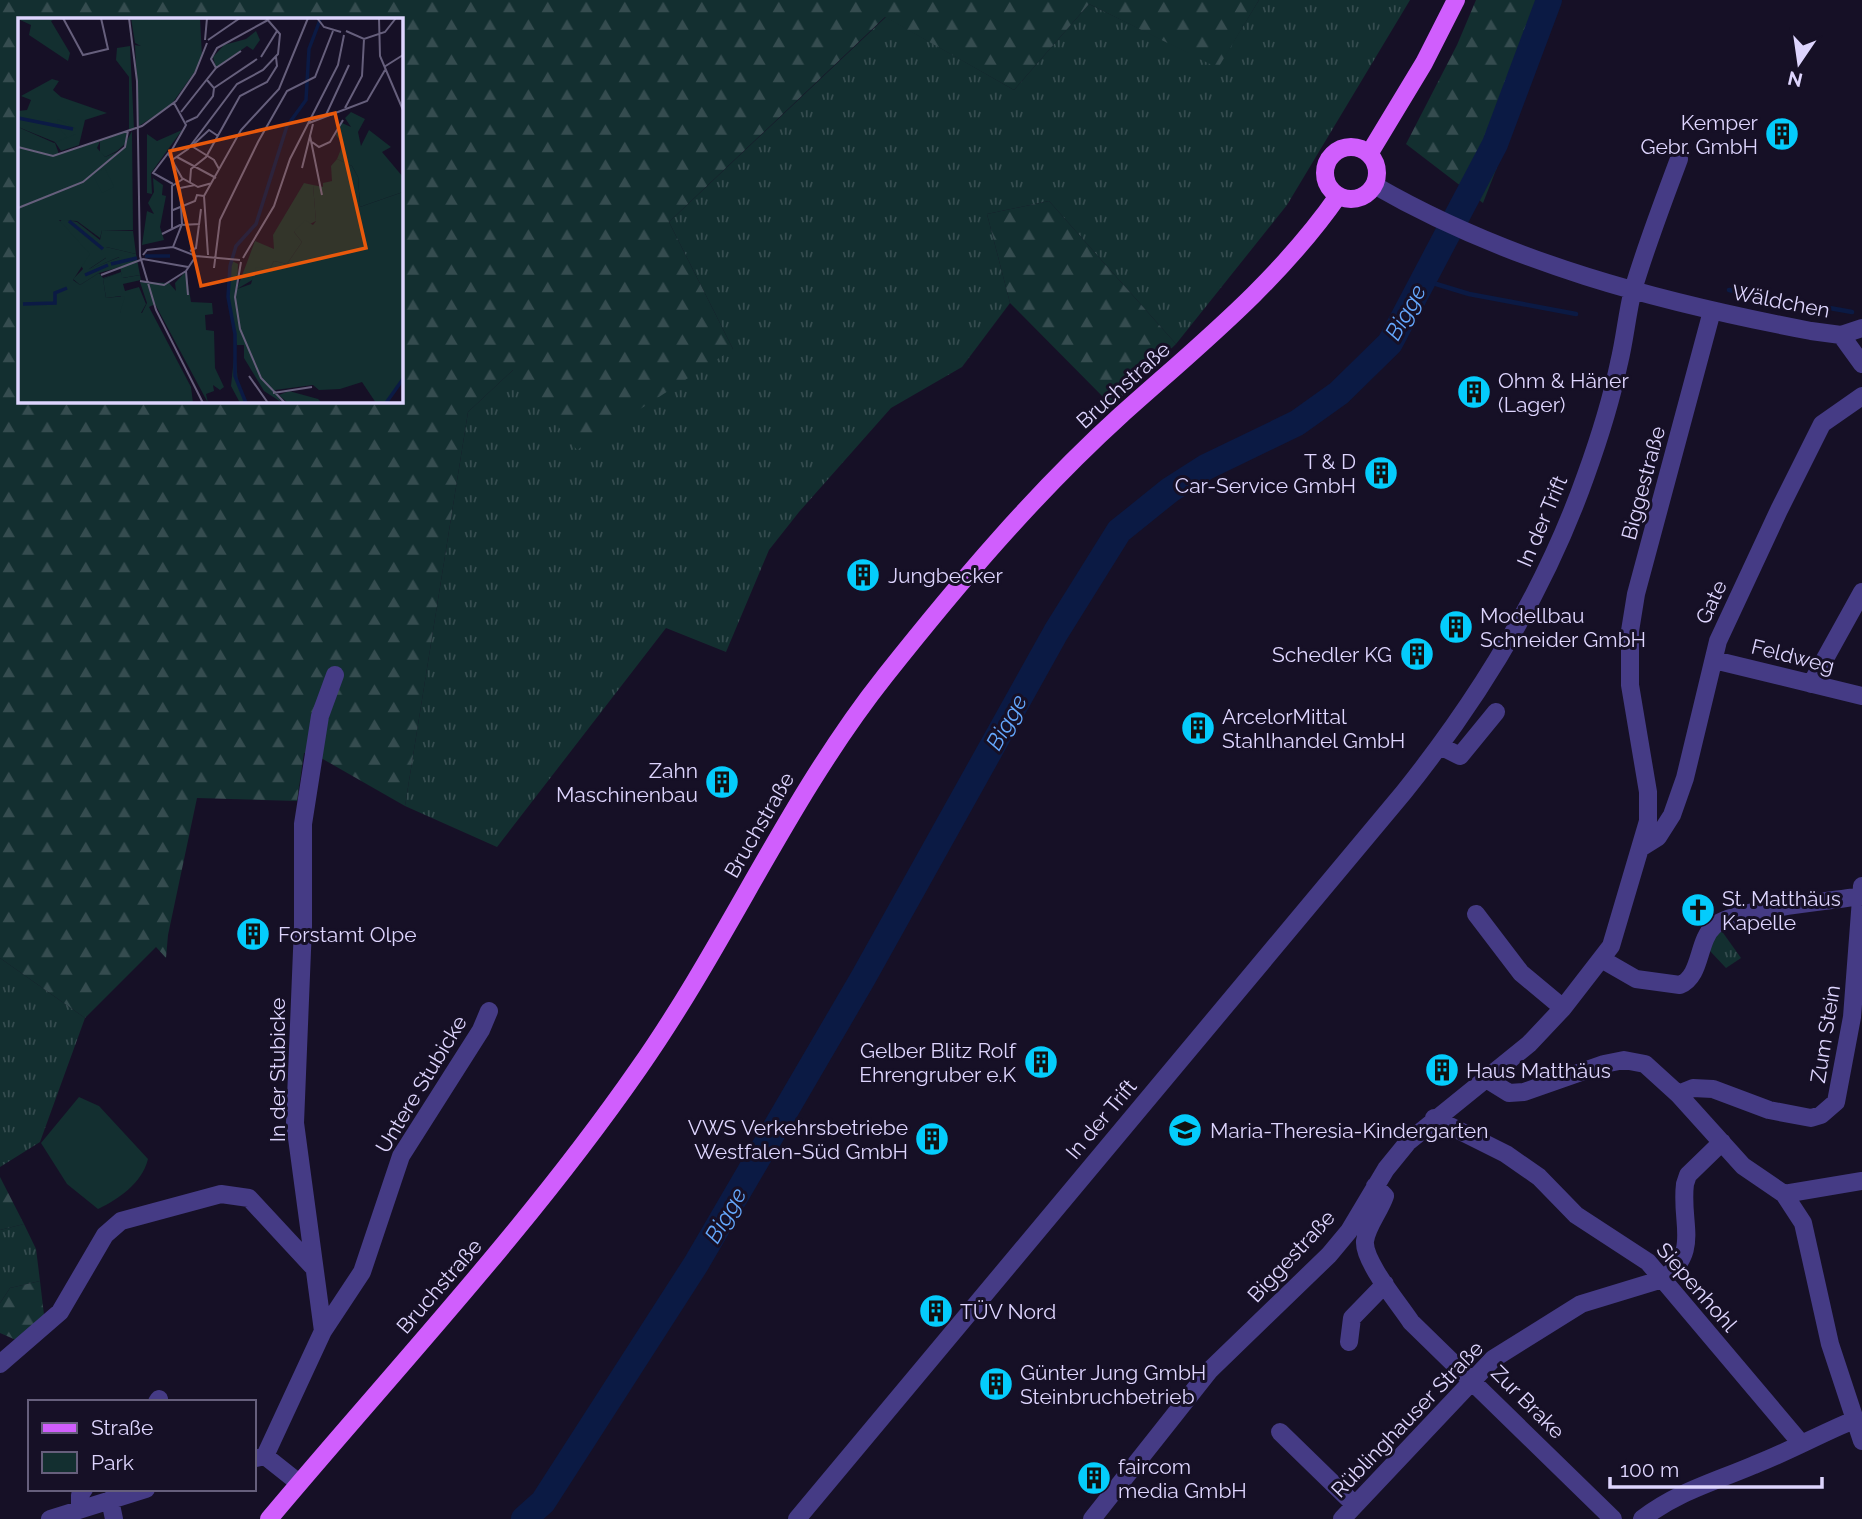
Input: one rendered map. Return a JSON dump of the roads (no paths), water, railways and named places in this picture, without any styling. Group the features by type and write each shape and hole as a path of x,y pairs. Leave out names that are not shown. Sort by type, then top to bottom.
{"main road":[{"path":"1369,154 1424,63 1456,0"},
{"path":"1350,147 1369,154 1377,170 1374,185 1359,198 1338,196 1328,186 1325,178 1328,160 1341,148 1350,147"},
{"name":"Bruchstraße","path":"269,1519 520,1226 590,1139 643,1063 692,985 824,758 884,677 1020,513 1121,415 1261,290 1338,196"}],"street":[{"name":"In der Trift","path":"797,1519 1440,746 1528,608 1559,546 1604,419 1619,366 1633,292 1679,159"},
{"path":"1374,185 1423,213 1483,240 1633,292 1712,311"},
{"name":"Wäldchen","path":"1712,311 1841,335 1862,328"},
{"name":"Biggestraße","path":"1092,1519 1210,1370 1329,1255 1349,1231 1375,1186 1408,1142 1434,1118 1488,1080 1530,1044 1603,960 1611,946 1643,847 1648,821 1648,792 1630,685 1630,631 1636,594 1712,311"},
{"name":"Wäldchen","path":"1841,335 1862,364"},
{"name":"Gate","path":"1643,847 1658,837 1672,815 1685,778 1724,629 1822,424 1862,396"},
{"path":"1811,684 1862,592"},
{"name":"Feldweg","path":"1714,660 1862,696"},
{"name":"In der Stubicke","path":"323,1331 295,1123 303,926 303,824 320,716 335,675"},
{"path":"1440,746 1460,756 1496,712"},
{"path":"1603,960 1636,979 1680,985 1687,982 1692,974 1704,939 1715,924 1745,914 1861,893"},
{"name":"Zum Stein","path":"1678,1094 1693,1088 1713,1089 1769,1110 1811,1118 1821,1115 1836,1102 1858,967 1861,893"},
{"path":"1476,914 1521,973 1563,1008"},
{"name":"Untere Stubicke","path":"323,1331 362,1272 401,1156 481,1030 489,1012"},
{"path":"1488,1080 1509,1093 1524,1092 1579,1072 1624,1060 1645,1064 1678,1094 1743,1166 1784,1194 1803,1223 1830,1344 1862,1441"},
{"name":"Siepenhohl","path":"1434,1118 1506,1154 1539,1177 1576,1216 1634,1251 1663,1279 1800,1442"},
{"path":"1663,1279 1674,1271 1686,1254 1684,1195 1688,1175 1722,1142"},
{"path":"1784,1194 1862,1181"},
{"name":"Zur Brake","path":"1375,1186 1385,1196 1365,1243 1385,1284 1411,1322 1613,1519"},
{"path":"0,1364 60,1312 105,1235 121,1221 221,1194 249,1198 314,1268"},
{"name":"Rüblinghauser Straße","path":"1342,1519 1493,1359 1581,1304 1663,1279"},
{"path":"1349,1342 1352,1318 1385,1284"},
{"path":"299,1483 259,1457 323,1331"},
{"path":"1642,1519 1664,1502 1684,1492 1756,1465 1800,1442 1854,1420"},
{"path":"1280,1432 1355,1505"},
{"path":"80,1509 83,1491"},
{"path":"50,1519 139,1491"},
{"path":"110,1500 114,1519"}],"waterway":[{"name":"Bigge","path":"524,1519 543,1502 696,1264 863,978 1056,632 1119,531 1170,490 1206,467 1297,423 1339,393 1390,343 1495,144 1549,0"},
{"path":"1423,280 1469,294 1576,314"},
{"path":"1729,290 1852,312"}],"place":[{"name":"Kemper Gebr. GmbH","path":"1782,134"},
{"name":"Ohm & Häner (Lager)","path":"1474,392"},
{"name":"T & D Car-Service GmbH","path":"1381,473"},
{"name":"Jungbecker","path":"863,575"},
{"name":"Modellbau Schneider GmbH","path":"1456,627"},
{"name":"Schedler KG","path":"1417,654"},
{"name":"ArcelorMittal Stahlhandel GmbH","path":"1198,728"},
{"name":"Zahn Maschinenbau","path":"722,782"},
{"name":"St. Matthäus Kapelle","path":"1698,910"},
{"name":"Forstamt Olpe","path":"253,934"},
{"name":"Gelber Blitz Rolf Ehrengruber e.K","path":"1041,1062"},
{"name":"Haus Matthäus","path":"1442,1070"},
{"name":"Maria-Theresia-Kindergarten","path":"1185,1130"},
{"name":"VWS Verkehrsbetriebe Westfalen-Süd GmbH","path":"932,1139"},
{"name":"TÜV Nord","path":"936,1311"},
{"name":"Günter Jung GmbH Steinbruchbetrieb","path":"996,1384"},
{"name":"faircom media GmbH","path":"1094,1478"}]}
